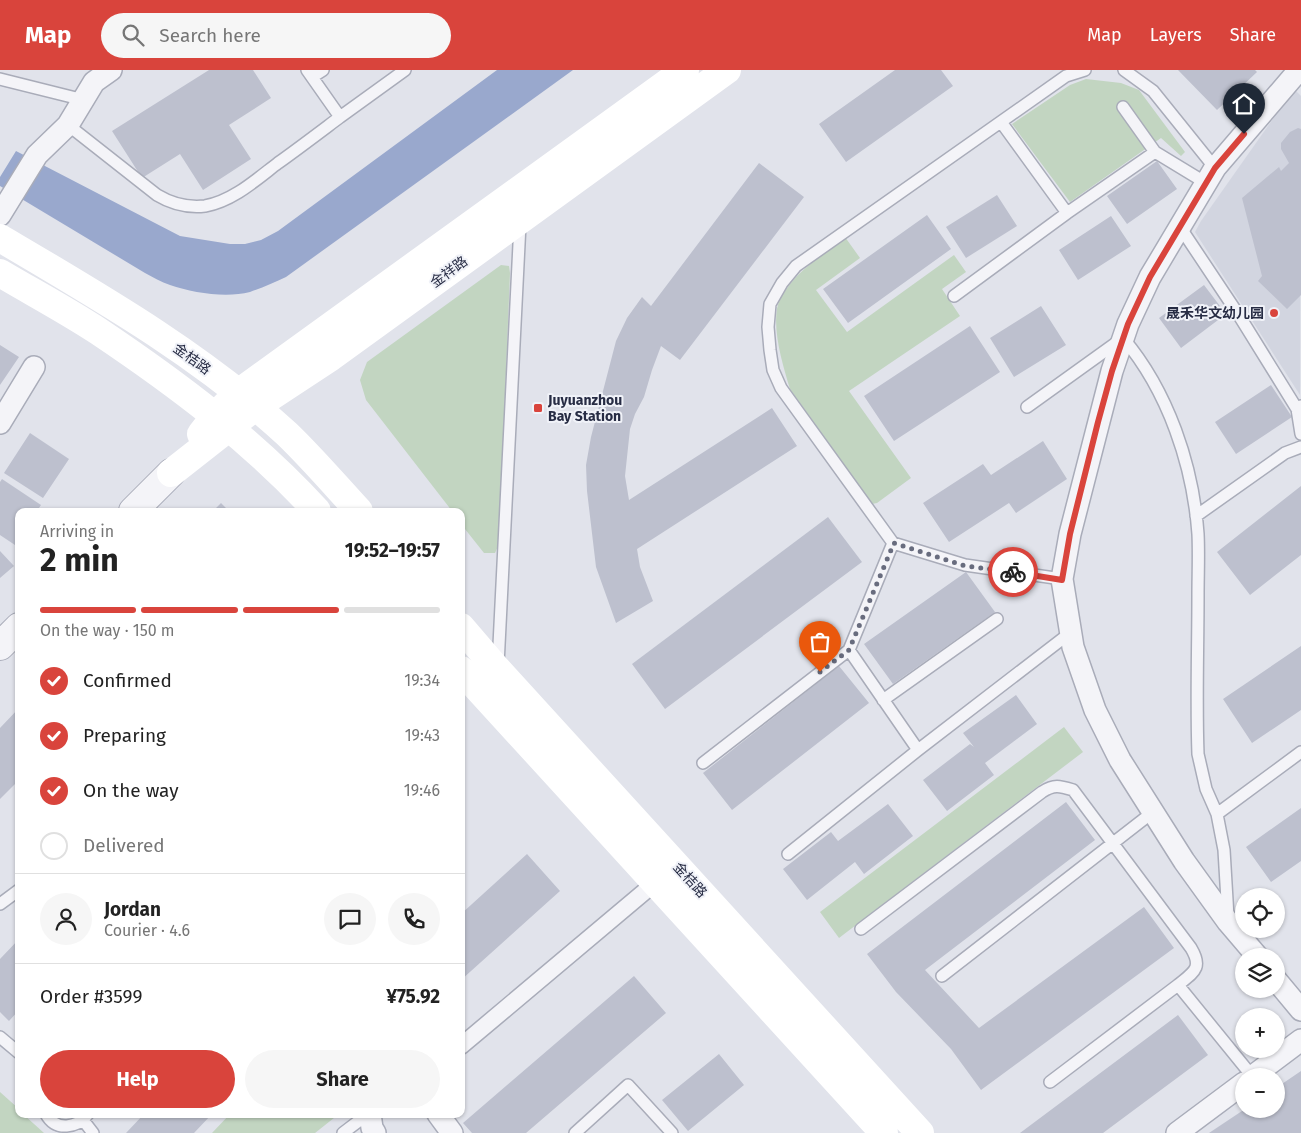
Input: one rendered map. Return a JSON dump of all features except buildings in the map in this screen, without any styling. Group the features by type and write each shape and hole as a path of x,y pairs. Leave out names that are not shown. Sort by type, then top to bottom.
{"main road":[{"name":"金祥路","path":"171,473 246,400 685,70"},
{"name":"金祥路","path":"246,400 331,357 727,70"},
{"name":"金桔路","path":"0,238 110,302 182,350 287,435 356,508"},
{"path":"0,273 96,330 222,422 265,459 314,508"},
{"name":"金桔路","path":"465,632 920,1133"},
{"path":"465,674 884,1133"}],"street":[{"path":"4,208 37,155 68,125 94,82 111,70"},
{"path":"1250,948 1228,922 1184,861 1120,760 1095,710 1072,647 1062,580 1070,534 1112,371 1123,338 1150,277 1211,176 1299,70"},
{"path":"0,423 34,367"},
{"name":"金祥路","path":"135,508 171,473"},
{"path":"0,646 15,631"},
{"path":"465,1043 656,882"},
{"path":"1285,991 1301,1010"},
{"path":"1264,1068 1301,1040"},
{"path":"1177,1133 1235,1090"},
{"path":"370,1118 375,1133"},
{"path":"430,1133 435,1118"},
{"path":"439,1118 452,1133"}],"lane":[{"path":"323,70 310,74 340,117"},
{"path":"68,125 167,201 183,206 205,206 221,201 243,188 405,70"},
{"path":"1062,580 965,566 894,543 781,388 773,370 768,327 770,304 782,283 796,266 1066,76 1085,70"},
{"path":"1124,70 1153,91 1211,176"},
{"path":"0,79 84,100"},
{"path":"1123,107 1155,152 1211,176"},
{"path":"1000,122 1067,213"},
{"path":"954,296 1067,213 1155,152"},
{"path":"498,669 520,220"},
{"path":"1180,227 1299,408 1301,434"},
{"path":"1027,407 1123,338 1138,356 1164,404 1179,442 1190,479 1198,534 1198,754 1206,788 1217,814 1224,850 1228,922"},
{"path":"1196,516 1286,454 1301,447"},
{"path":"703,763 849,650 894,543"},
{"path":"883,700 997,619"},
{"path":"788,854 918,750 1070,633"},
{"path":"849,650 918,750"},
{"path":"1217,814 1301,752"},
{"path":"861,929 1051,786 1060,786 1073,790 1197,958 1197,968 1194,973 1050,1082"},
{"path":"942,976 1153,812"},
{"path":"0,904 15,893"},
{"path":"1178,985 1246,1068"},
{"path":"0,1037 15,1050"},
{"path":"575,1133 628,1085 664,1130"},
{"path":"50,1118 54,1123 61,1126 76,1124 84,1118"},
{"path":"86,1118 93,1133"},
{"path":"343,1133 364,1118"}],"shaded area":[{"name":"晟禾华文幼儿园","path":"1294,89 1301,96 1300,395 1195,232"}],"green space":[{"path":"1086,79 1121,83 1139,90 1185,152 1181,156 1161,138 1070,202 1012,124 1070,85"},
{"path":"845,237 860,258 816,290 847,332 954,255 966,272 942,289 960,316 849,391 911,478 877,503 872,504 790,389 779,349 776,328 778,305 788,287 802,271"},
{"path":"501,265 509,266 499,544 495,553 484,553 465,529 465,508 450,508 366,400 360,380 367,362"},
{"path":"1064,727 1083,752 839,938 820,912"},
{"path":"0,1092 15,1105 15,1118 27,1118 44,1133 0,1133"},
{"path":"226,1118 334,1118 315,1133 212,1133"}],"water":[{"path":"497,70 573,70 286,277 250,292 231,295 210,294 179,288 163,282 0,186 0,177 16,151 180,236 230,244 245,244 261,240 278,231"}],"way so far":[{"path":"820,672 849,650 894,543 965,566 1013,572"}],"place":[{"name":"晟禾华文幼儿园","path":"1274,313"},
{"name":"Juyuanzhou Bay Station","path":"538,408"}],"route":[{"path":"1013,572 1062,580 1070,534 1098,422 1112,371 1128,324 1150,277 1215,168 1244,134"}]}
